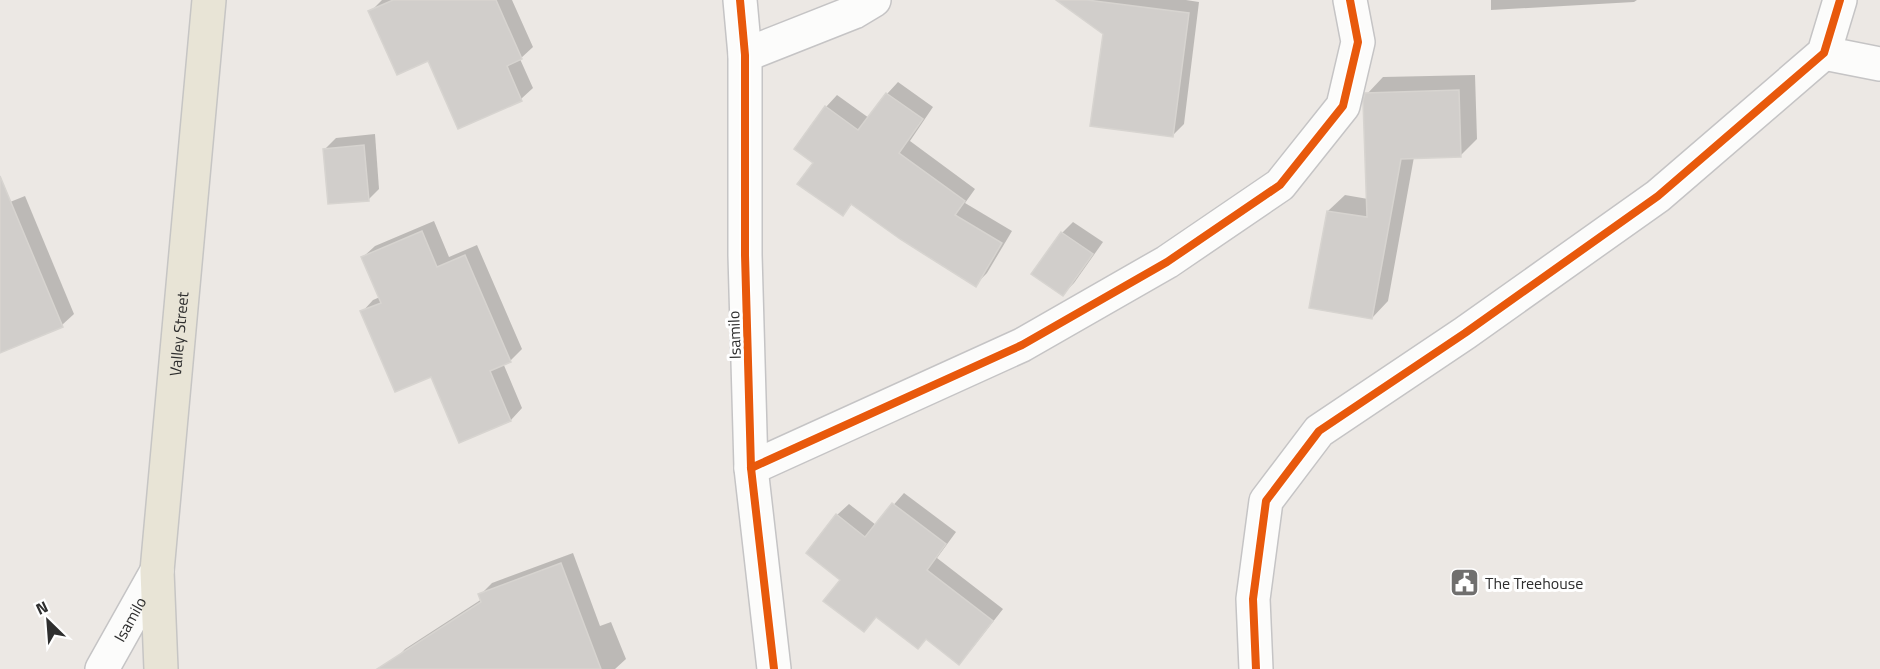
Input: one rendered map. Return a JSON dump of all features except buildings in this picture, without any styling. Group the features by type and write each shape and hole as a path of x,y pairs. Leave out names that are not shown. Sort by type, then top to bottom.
{"main road":[{"name":"Valley Street","path":"161,669 157,571 209,0"}],"street":[{"name":"Isamilo","path":"740,0 745,55 745,255 751,468 774,669"},
{"path":"745,55 854,12 874,0"},
{"path":"751,468 1022,345 1167,262 1280,185 1343,106 1358,42 1350,0"},
{"path":"1256,669 1253,598 1266,501 1319,431 1465,333 1658,196 1824,53 1840,0"},
{"path":"1824,53 1880,64"},
{"name":"Isamilo","path":"102,669 157,571"}],"cycle path":[{"path":"740,0 745,55 745,255 751,468 774,669"},
{"path":"751,468 1022,345 1167,262 1280,185 1343,106 1358,42 1350,0"},
{"path":"1256,669 1253,599 1266,501 1319,431 1465,333 1658,196 1824,53 1840,0"}],"place":[{"name":"The Treehouse","path":"1464,583"}]}
